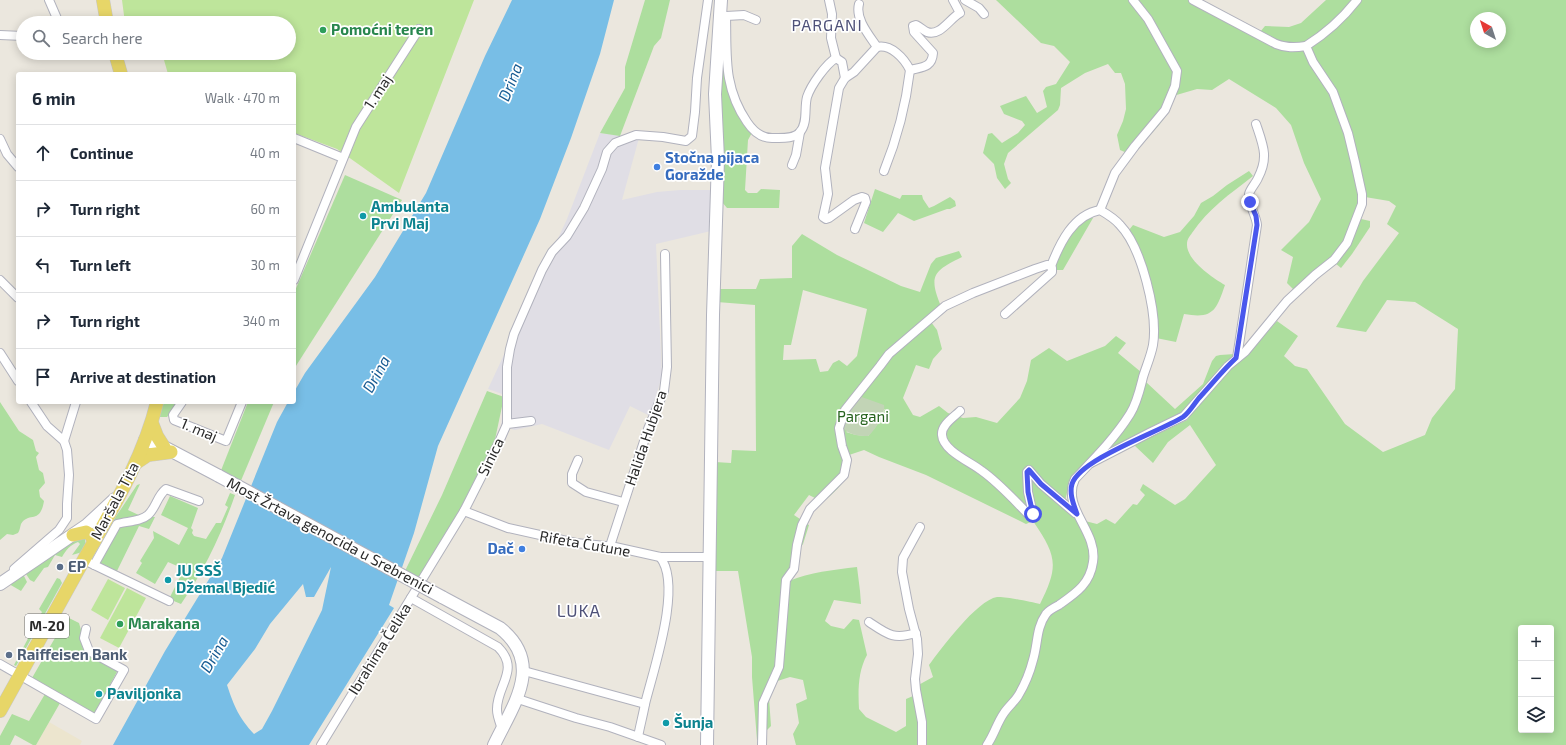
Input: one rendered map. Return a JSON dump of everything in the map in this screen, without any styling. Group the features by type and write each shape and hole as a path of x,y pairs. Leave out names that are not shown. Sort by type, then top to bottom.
{"main road":[{"path":"103,0 106,16"},
{"path":"117,60 120,72"},
{"name":"M-20","path":"145,440 152,423 157,404"},
{"path":"136,463 148,455 167,449 157,436 152,423"},
{"name":"Maršala Tita","path":"0,711 89,563 94,542 136,463 145,440"},
{"path":"73,535 86,532 91,535 94,542"}],"street":[{"path":"49,0 56,16"},
{"path":"507,424 508,367 510,349 514,334 542,270 552,252 566,236 584,208 602,169 607,152 615,143 636,135 663,137 686,141 692,136 697,78 708,0"},
{"path":"721,0 728,78 736,104 743,116 754,131 760,136 770,138 785,137 793,136 800,132"},
{"path":"830,0 832,14 831,38 836,58 842,62 845,78"},
{"path":"953,0 960,14"},
{"path":"910,70 930,64 933,53 914,32 913,26 916,25 932,33 942,28 956,15 981,11 965,0"},
{"path":"1100,210 1115,173 1164,110 1175,86 1177,71 1148,19 1133,0"},
{"path":"1193,0 1276,44 1292,48 1306,46 1342,18 1357,0"},
{"path":"859,4 859,16 877,47"},
{"path":"723,15 744,16 756,20"},
{"path":"708,745 713,315 718,159 715,94 723,15"},
{"name":"1. maj","path":"296,275 356,127 419,29"},
{"path":"0,35 16,36"},
{"path":"855,229 866,202 865,198 862,197 854,200 826,220 823,217 828,194 825,168 839,88 845,78 854,72 877,47 882,46 890,49 906,62 910,70 909,83 896,138 884,171"},
{"path":"1088,464 1184,416 1228,366 1245,352 1286,301 1334,260 1347,243 1362,204 1362,194 1348,133 1333,92 1313,62 1306,46"},
{"path":"792,165 796,155 800,132 804,124 807,96 821,74 836,58"},
{"path":"1236,358 1257,225 1256,216 1250,202 1249,193 1264,168 1265,158 1256,124"},
{"path":"0,139 7,154 16,165"},
{"path":"296,139 343,158"},
{"path":"987,745 994,735 1004,713 1017,697 1023,686 1033,659 1041,622 1048,612 1080,591 1090,576 1093,562 1093,546 1087,530 1077,514 1073,501 1072,485 1075,479 1130,414 1138,394 1153,345 1153,314 1151,302 1144,273 1137,254 1129,237 1120,224 1100,210 1092,212 1074,225 1063,238 1051,266 1052,272 1005,314"},
{"name":"Halida Hubjera","path":"610,546 623,502 648,429 664,391 667,366 665,254"},
{"path":"762,745 763,703 778,667 784,587 786,580 794,569 797,545 802,525 810,509 844,475 847,460 842,446 839,428 845,410 889,354 945,306 973,293 1035,269 1047,265 1051,266"},
{"path":"0,280 16,296"},
{"path":"0,354 16,378"},
{"path":"4,581 19,564 59,530 67,518 67,450 64,441 47,426 32,404"},
{"path":"64,441 75,404"},
{"name":"1. maj","path":"181,404 173,415 174,420 226,442 241,404"},
{"path":"960,411 948,421 943,428 942,433 944,441 951,449 966,461 982,470 1029,515 1033,514 1028,492 1027,472 1029,470 1041,484 1077,514"},
{"name":"Sinica","path":"464,511 507,424 531,421"},
{"name":"Most Žrtava genocida u Srebrenici","path":"145,440 167,449 219,476 500,628 506,633 518,651 524,672"},
{"path":"578,460 572,474 572,484 586,492 623,502"},
{"name":"Maršala Tita","path":"89,563 117,524 138,520 148,515 160,493 166,489 199,501"},
{"path":"4,581 94,520 118,496"},
{"name":"Rifeta Čutune","path":"464,511 508,528 576,544 610,546 660,558 709,557"},
{"name":"Ibrahima Čelika","path":"321,745 464,511"},
{"path":"920,527 903,558 902,572 909,609 916,633 918,654 915,679 922,722 922,745"},
{"path":"638,737 645,704 663,640 669,598 667,574 664,562 660,558"},
{"path":"89,563 169,602"},
{"path":"423,580 426,600 430,608"},
{"path":"411,598 498,647 503,652 506,659 507,675 498,701 497,710 502,728"},
{"path":"869,622 895,636 903,637 916,633"},
{"path":"0,664 96,719 124,670 89,650 84,638 86,629"},
{"path":"494,745 518,699 524,672 645,704"},
{"path":"518,699 660,745"}],"shaded area":[{"path":"600,133 639,138 622,200 657,192 712,190 711,231 656,244 662,376 650,416 630,406 609,450 542,424 515,430 501,426 505,395 488,389 567,219"},
{"path":"49,722 82,741 80,745 36,745"}],"green space":[{"path":"122,0 474,0 399,193 337,149 296,134 296,72 167,72 164,60 296,60 296,16 124,16"},
{"path":"645,0 670,0 661,38 654,46 620,136 600,133 625,88 625,67"},
{"path":"996,0 1188,0 1229,23 1260,32 1265,26 1289,27 1301,23 1326,0 1352,0 1345,9 1360,0 1566,0 1566,745 796,745 793,734 799,723 796,704 807,699 803,680 790,677 768,684 771,726 767,730 767,739 757,740 752,677 752,657 738,571 714,571 715,462 731,463 732,450 756,451 755,305 717,302 718,289 756,289 760,279 792,278 792,246 802,234 837,255 901,286 920,292 931,264 936,258 959,251 962,257 945,266 936,275 935,287 941,306 931,322 937,330 942,349 933,359 929,369 916,365 903,398 913,415 920,417 939,406 948,413 963,418 976,417 997,423 1020,398 1027,381 1031,360 1049,348 1067,361 1105,346 1116,336 1126,343 1118,353 1147,377 1146,382 1175,409 1203,384 1212,361 1216,356 1235,354 1234,358 1184,413 1077,473 1067,492 1064,505 1085,521 1097,524 1106,519 1115,524 1133,504 1137,505 1145,495 1140,490 1143,484 1175,505 1185,499 1216,465 1190,425 1168,442 1153,463 1134,445 1187,420 1201,401 1231,367 1247,354 1277,321 1298,336 1284,356 1295,366 1307,369 1345,424 1383,452 1425,435 1432,418 1455,389 1458,329 1415,302 1387,300 1366,332 1336,327 1363,281 1399,233 1387,224 1396,206 1389,201 1365,197 1358,208 1350,231 1338,251 1294,290 1287,283 1293,257 1281,250 1309,222 1321,199 1304,163 1291,125 1276,108 1229,79 1212,90 1197,89 1173,96 1165,117 1132,155 1120,150 1117,135 1126,109 1125,84 1121,73 1115,73 1108,64 1085,73 1061,88 1060,105 1058,110 1008,153 1004,164 1008,179 1011,183 1005,189 997,178 994,164 983,153 988,134 992,133 1002,143 1018,133 1025,125 1022,121 1004,114 1000,106 1026,96 1037,113 1047,107 1043,91 1046,87 1056,84 1070,62 1054,46 1041,43","holes":["803,290 867,309 857,356 847,366 839,360 833,363 828,371 820,372 816,359 783,360 784,345 791,345","885,409 877,425 868,436 846,432","864,450 926,475 1026,524 1033,521 1047,543 1053,561 1050,580 1040,604 1011,598 997,597 989,600 980,607 960,626 929,665 933,677 913,688 913,696 906,699 906,726 896,732 866,717 859,709 860,674 867,655 859,620 853,619 844,629 831,626 825,621 834,600 861,604 857,567 813,573 789,581 784,575 790,569 792,558 803,544 809,525 794,515 809,495 823,502 836,491 845,477 849,455"]},
{"path":"724,8 728,13 729,63 739,101 754,129 748,140 745,190 748,193 757,193 761,189 780,190 779,208 727,208 722,202 719,104"},
{"path":"1249,171 1253,176 1205,216 1190,236 1187,244 1188,250 1195,262 1207,273 1225,285 1216,307 1207,314 1184,314 1176,342 1156,338 1155,315 1129,230 1133,225 1164,237 1180,232 1194,216 1201,203"},
{"path":"345,175 402,200 296,366 296,288"},
{"path":"875,189 900,199 902,195 922,195 929,208 950,197 955,201 956,206 914,221 898,213 883,232 864,223"},
{"path":"1089,217 1093,218 1063,270 1056,270 1062,248 1068,238"},
{"path":"1361,219 1370,221 1370,227 1341,268 1335,263"},
{"path":"487,391 504,397 493,449 461,509 419,579 405,571 442,495"},
{"name":"Pargani","path":"859,396 884,405 883,413 879,422 868,436 851,434 843,428 847,413"},
{"path":"0,402 19,431 33,440 36,451 39,453 36,457 39,470 43,473 45,483 39,490 40,497 44,501 40,513 24,520 18,533 13,535 7,534 0,540"},
{"path":"162,404 177,404 167,417 159,417"},
{"path":"247,404 273,404 240,483 220,473"},
{"path":"140,484 128,510 143,517 116,522 92,562 89,561 113,521 137,485"},
{"path":"230,493 235,495 218,537 205,565 181,604 169,599 184,569 168,562 155,584 136,573 142,563 140,561 154,538 153,531 179,545 188,528 161,515 170,496 198,508 191,528 193,530 192,533 194,536 206,539 216,523 221,523 228,507 225,505"},
{"path":"155,517 149,529 139,526 116,573 99,564 118,527"},
{"path":"77,537 85,537 86,551 72,555 80,544 78,542 75,543 68,548 62,557 55,555 48,567 44,568 34,582 30,580 26,574"},
{"path":"23,574 27,582 21,591 9,584"},
{"path":"57,578 60,579 62,583 16,666 14,665 42,612 39,609"},
{"path":"108,579 125,588 108,620 91,610"},
{"name":"Marakana","path":"127,588 146,598 119,648 100,638"},
{"path":"67,617 79,623 83,649 118,670 94,714 32,678"},
{"path":"45,694 60,703 36,745 33,745 15,735 10,745 0,745 0,736 12,714 29,721"}],"water":[{"name":"Drina","path":"512,0 614,0 600,54 571,138 540,219 438,446 414,533 389,605 394,608 309,745 113,745 165,651 222,558 277,422 287,404 296,404 296,389 305,373 375,277 426,193 485,56","holes":["331,567 322,610 262,729 254,734 244,723 227,685 255,649 270,624 303,584 306,597 314,597"]}],"place":[{"name":"Pomoćni teren","path":"323,30"},
{"name":"Stočna pijaca Goražde","path":"657,167"},
{"name":"Ambulanta Prvi Maj","path":"363,216"},
{"name":"Dač","path":"522,549"},
{"name":"EP","path":"60,567"},
{"name":"JU SSŠ Džemal Bjedić","path":"168,580"},
{"name":"Marakana","path":"120,624"},
{"name":"Raiffeisen Bank","path":"9,655"},
{"name":"Paviljonka","path":"99,694"},
{"name":"Šunja","path":"666,723"}],"district":[{"name":"PARGANI","path":"827,25"},
{"name":"LUKA","path":"579,611"}],"route":[{"path":"1033,514 1028,492 1027,472 1029,470 1041,484 1077,514 1071,492 1072,485 1075,479 1088,464 1184,416 1236,358 1257,225 1256,216 1250,202"}]}
